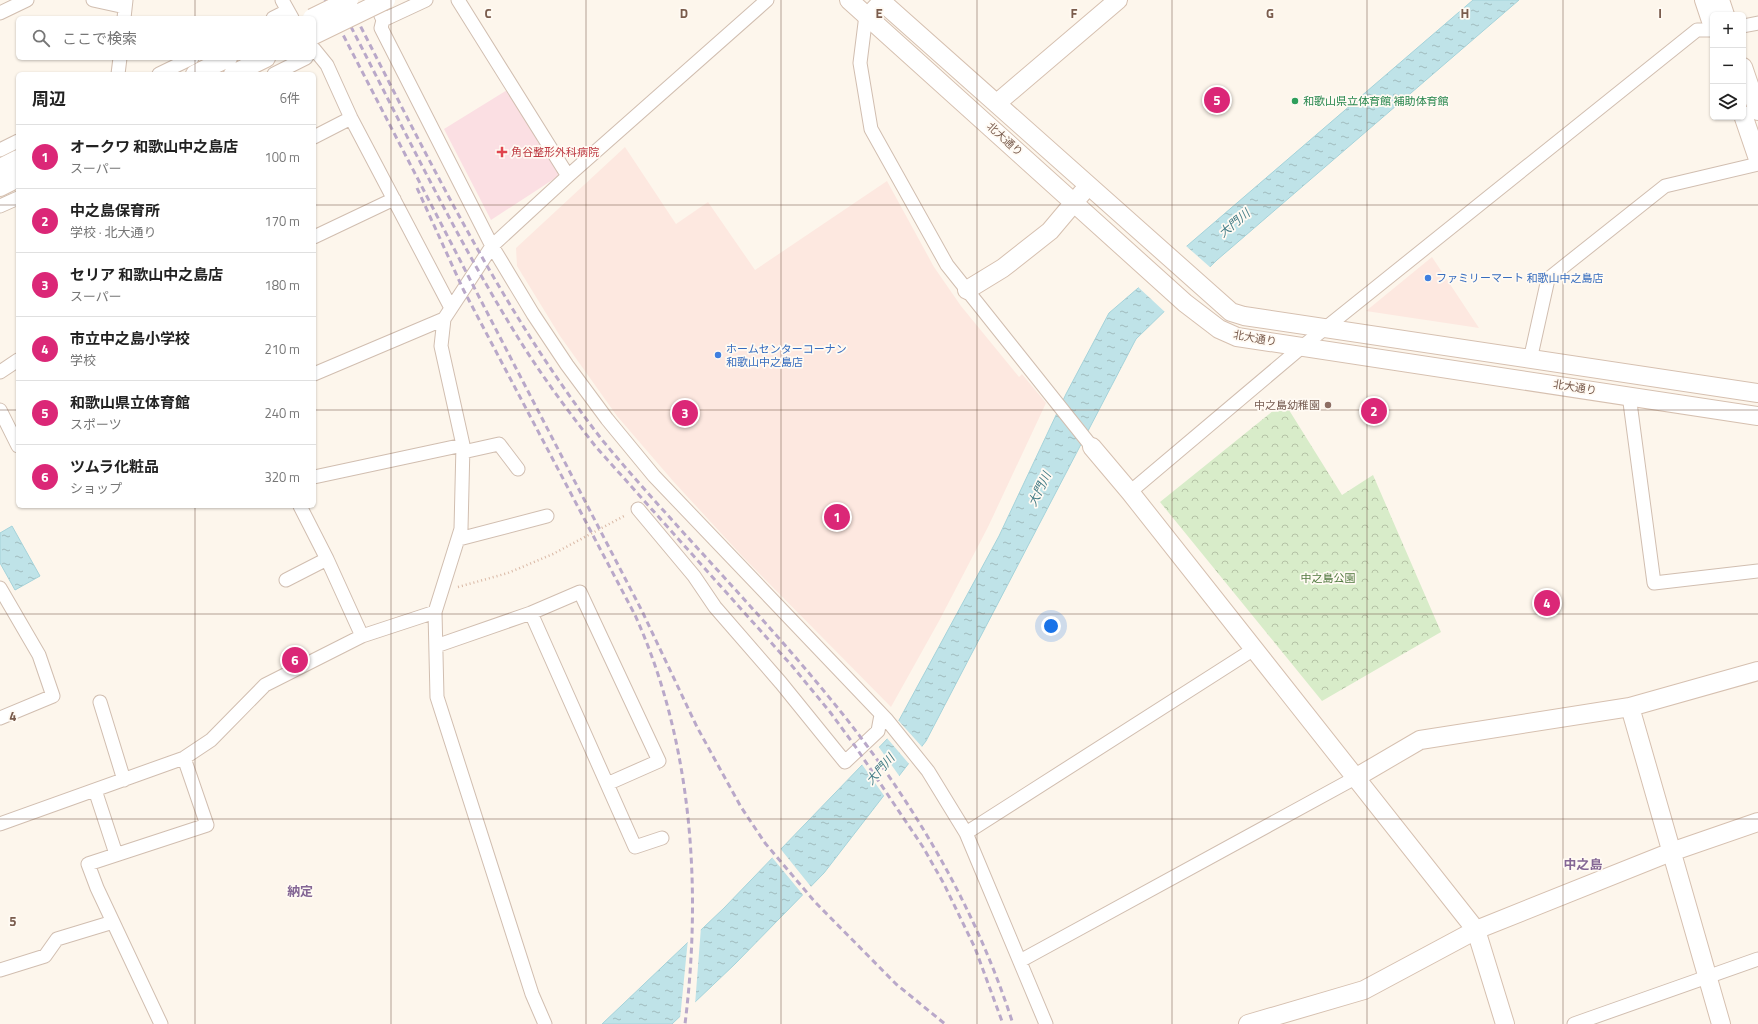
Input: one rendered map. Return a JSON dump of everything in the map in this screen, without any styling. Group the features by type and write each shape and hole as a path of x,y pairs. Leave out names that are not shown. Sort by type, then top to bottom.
{"street":[{"path":"4,8 27,0"},
{"path":"93,0 125,8"},
{"path":"316,16 349,0"},
{"path":"374,0 383,20 381,28 492,246 533,314 567,365 607,419 654,476 884,718 928,771 966,833 1046,1024"},
{"path":"316,34 386,0"},
{"path":"383,20 426,0"},
{"path":"458,0 568,176"},
{"path":"545,1024 532,994 437,697 435,612 461,529 463,449 441,346 444,319 492,246 568,176 767,0"},
{"name":"北大通り","path":"849,0 1075,202 1185,303 1219,329 1237,337 1629,395 1758,416"},
{"path":"880,0 866,15 860,63 871,129 947,265 1092,447 1130,492 1476,930 1505,1024"},
{"name":"北大通り","path":"880,0 1231,312 1530,360 1758,393"},
{"path":"996,103 1118,0"},
{"path":"1704,0 1710,19"},
{"path":"1720,0 1724,12"},
{"path":"276,16 287,10"},
{"path":"1746,25 1758,23"},
{"path":"1130,492 1303,346 1697,30 1710,28"},
{"path":"316,56 327,65 351,118 451,308"},
{"path":"118,72 120,60"},
{"path":"163,72 188,60"},
{"path":"199,72 224,60"},
{"path":"237,72 262,60"},
{"path":"278,72 300,60"},
{"path":"1746,76 1758,111"},
{"path":"316,136 351,118"},
{"path":"1745,120 1758,159"},
{"path":"0,150 16,142"},
{"path":"5,179 16,162"},
{"path":"1530,360 1548,279 1666,186 1758,164"},
{"path":"967,290 1003,268 1050,231 1089,185"},
{"path":"0,206 16,199"},
{"path":"316,236 394,199"},
{"path":"316,373 444,319"},
{"path":"0,371 16,361"},
{"path":"1629,395 1654,583 1758,571"},
{"path":"0,410 16,442"},
{"path":"316,477 463,449 499,444 518,469"},
{"path":"301,508 327,559 362,636"},
{"path":"638,509 694,576 715,607 781,683 845,762 878,731 884,718"},
{"path":"459,538 544,520"},
{"path":"286,580 327,559"},
{"path":"0,588 39,655 54,696 0,718"},
{"path":"436,646 531,613 580,592 658,761 607,784"},
{"path":"0,824 184,758 211,740 265,685 362,636 435,612"},
{"path":"531,613 635,847 662,838"},
{"path":"966,833 1254,649"},
{"path":"1020,961 1355,778 1420,740 1630,707 1758,672"},
{"path":"100,702 124,780"},
{"path":"1630,707 1721,1024"},
{"path":"161,1024 113,922 88,864 207,825 184,758"},
{"path":"95,790 116,854"},
{"path":"1248,1024 1364,990 1476,930 1671,852 1758,822"},
{"path":"0,970 45,956 57,939 113,922"},
{"path":"1574,1024 1758,959"}],"path":[{"path":"443,587 452,588 508,573 583,539 638,509"}],"shaded area":[{"name":"角谷整形外科病院","path":"512,87 560,175 491,220 444,129"},
{"path":"625,147 676,224 708,202 755,270 887,181 934,267 961,306 1019,377 1022,374 1046,403 988,527 939,621 891,707 743,557 673,481 617,416 560,336 517,266 516,248"},
{"path":"1432,257 1479,328 1366,311"}],"green space":[{"name":"中之島公園","path":"1284,402 1342,495 1373,475 1441,632 1322,701 1160,502"}],"water":[{"name":"大門川","path":"1473,0 1519,0 1217,260 1136,339 926,741 824,873 735,964 672,1024 602,1024 724,908 891,735 999,536 1066,394 1109,313"},
{"path":"12,526 40,576 15,590 0,563 0,533"}],"pier":[{"path":"1185,245 1211,268 1166,313 1137,286"},
{"path":"897,719 923,748 910,765 886,737"},
{"path":"878,746 900,777 885,797 861,763"},
{"path":"779,847 812,888 804,896 771,856"},
{"path":"701,927 695,1005 680,1019 688,939"}],"railway":[{"path":"325,0 642,611 697,727 741,807 765,843 815,902 896,984 945,1024"},
{"path":"337,0 446,212 492,295 526,350 555,393 596,447 793,667 830,712 855,746 923,847 944,884 975,948 1003,1024"},
{"path":"347,0 435,170 496,282 565,389 603,441 632,475 780,639 837,707 865,743 916,818 940,857 981,939 1013,1024"},
{"path":"417,188 463,289 635,615 654,663 669,713 680,764 688,815 692,868 692,920 690,972 685,1024"}],"place":[{"name":"和歌山県立体育館","path":"1217,100"},
{"name":"和歌山県立体育館 補助体育館","path":"1295,101"},
{"name":"角谷整形外科病院","path":"502,152"},
{"name":"ファミリーマート 和歌山中之島店","path":"1428,278"},
{"name":"ホームセンターコーナン 和歌山中之島店","path":"718,355"},
{"name":"中之島幼稚園","path":"1328,405"},
{"name":"中之島保育所","path":"1374,411"},
{"name":"セリア 和歌山中之島店","path":"685,413"},
{"name":"オークワ 和歌山中之島店","path":"837,517"},
{"name":"市立中之島小学校","path":"1547,603"},
{"name":"ツムラ化粧品","path":"295,660"}],"district":[{"name":"中之島","path":"1583,864"},
{"name":"納定","path":"300,891"}]}
